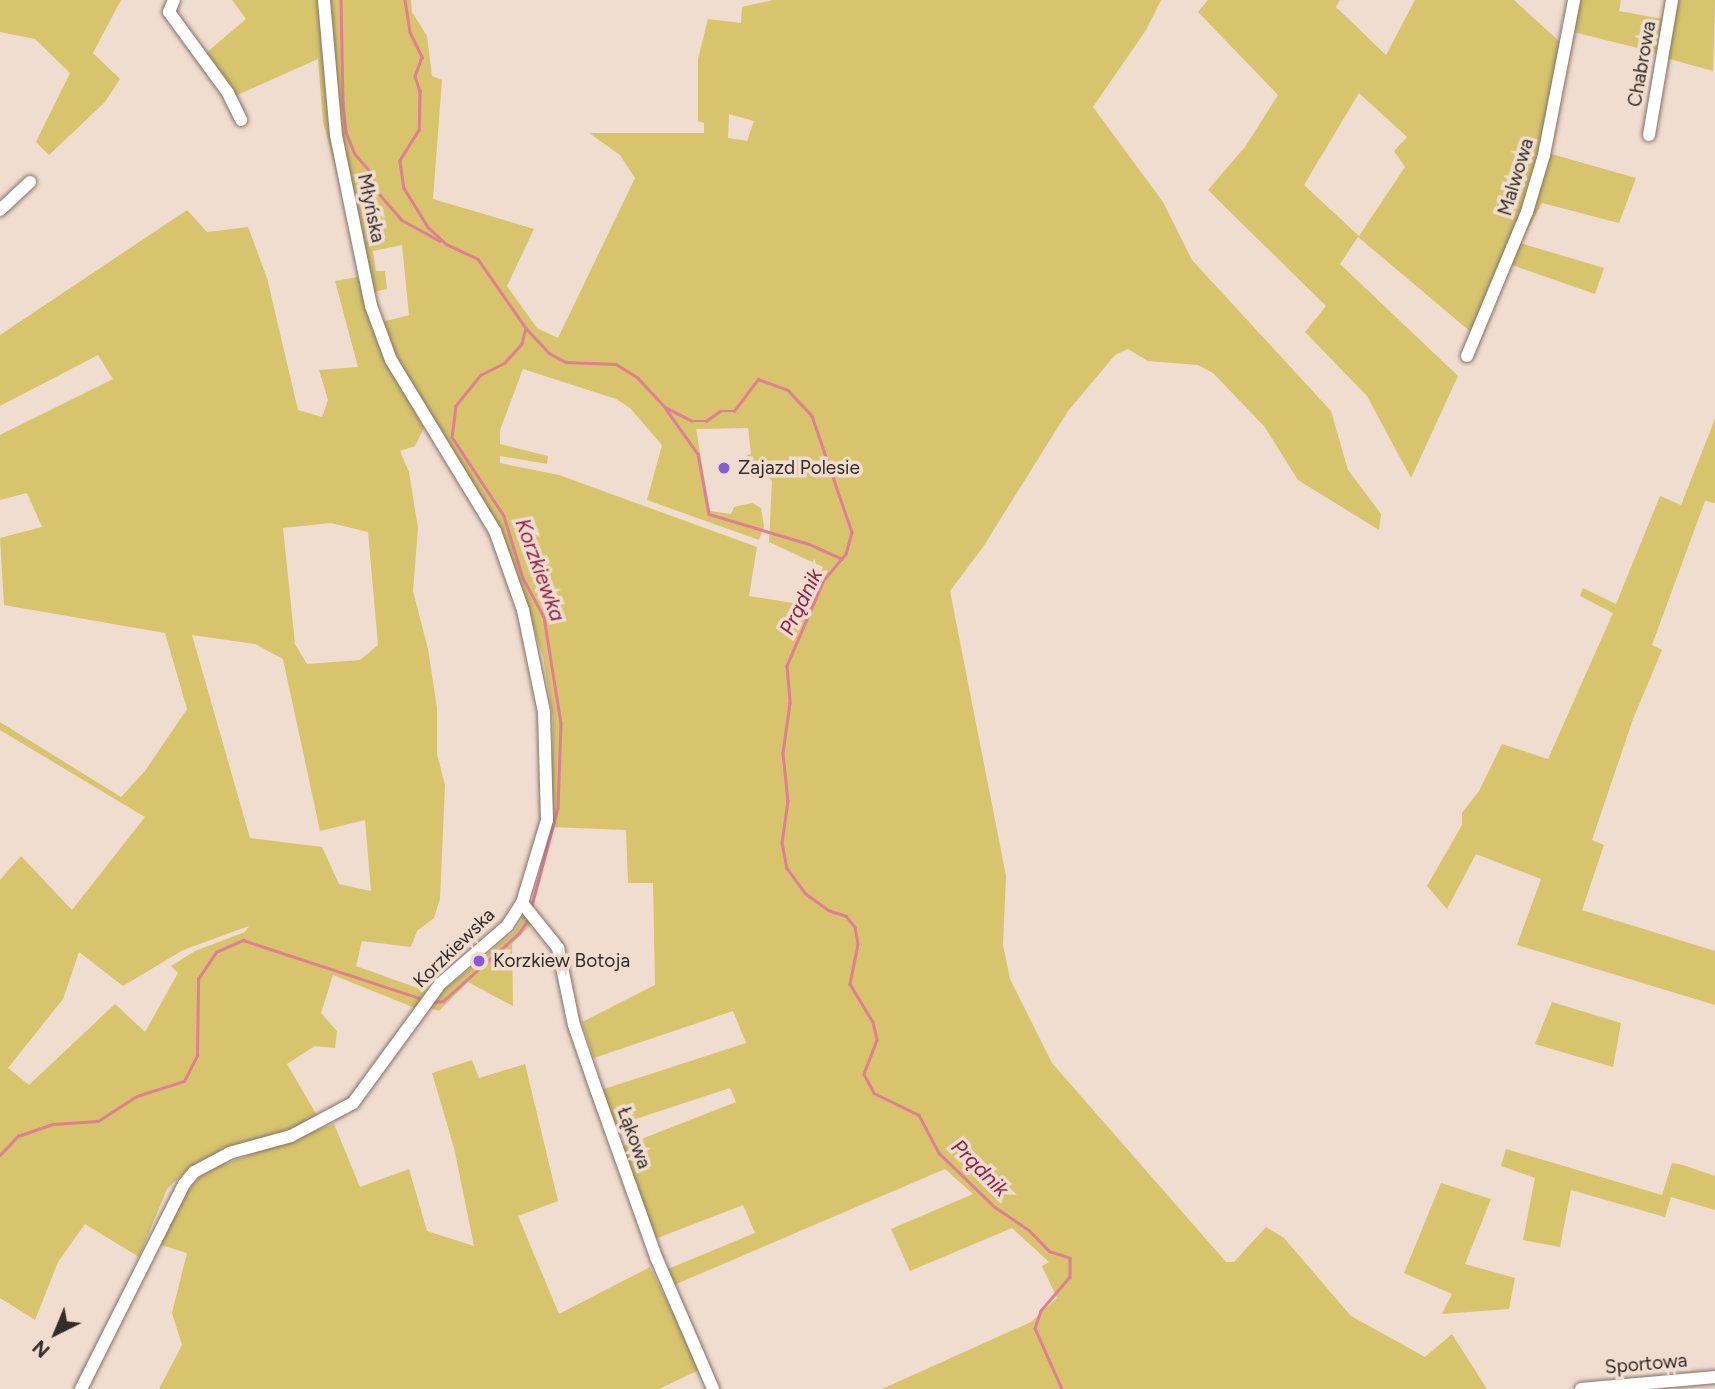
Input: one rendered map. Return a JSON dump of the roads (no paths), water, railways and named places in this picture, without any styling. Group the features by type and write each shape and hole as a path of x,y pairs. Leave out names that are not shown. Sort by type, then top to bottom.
{"street":[{"path":"174,0 169,12 228,93 241,120"},
{"name":"Młyńska","path":"324,0 336,135 371,306 391,359 421,414"},
{"name":"Malwowa","path":"1467,356 1527,212 1549,132 1574,0"},
{"name":"Chabrowa","path":"1649,135 1672,0"},
{"path":"0,210 30,182"},
{"name":"Korzkiewska","path":"81,1389 174,1198 194,1171 229,1153 291,1136 353,1103 440,984 495,939 522,903 547,820 546,739 538,667 495,531 421,414"},
{"name":"Łąkowa","path":"522,903 558,948 574,1025 600,1101 656,1257 713,1389"},
{"name":"Sportowa","path":"1581,1389 1715,1377"}],"waterway":[{"path":"341,0 343,103 346,132 355,154 369,170 375,189 402,220 440,241"},
{"name":"Prądnik","path":"405,0 410,32 422,57 415,76 420,91 419,130 400,161 404,188 428,227 446,244 478,259 526,328 549,353 566,362 616,364 638,378 665,407 692,421 706,421 720,411 734,411 758,379 788,390 812,416 852,532 846,554 824,580 787,666 790,703 783,753 788,801 782,843 787,868 805,893 828,910 846,916 855,927 858,944 850,984 873,1022 877,1040 864,1074 874,1093 919,1115 939,1153 995,1207 1029,1230 1049,1251 1070,1258 1070,1277 1041,1311 1035,1328 1062,1389"},
{"name":"Korzkiewka","path":"526,328 522,344 505,363 481,375 456,406 452,437 504,516 523,578 544,617 561,723 558,808 532,906"},
{"path":"666,409 698,454 709,514 809,544 842,559"},
{"name":"Korzkiewka","path":"433,1002 443,1001 519,933 528,919"},
{"name":"Korzkiewka","path":"0,1155 18,1136 53,1124 98,1121 137,1096 184,1081 197,1055 198,979 216,952 243,940 419,998"}],"place":[{"name":"Zajazd Polesie","path":"724,468"},
{"name":"Korzkiew Botoja","path":"479,961"}]}
